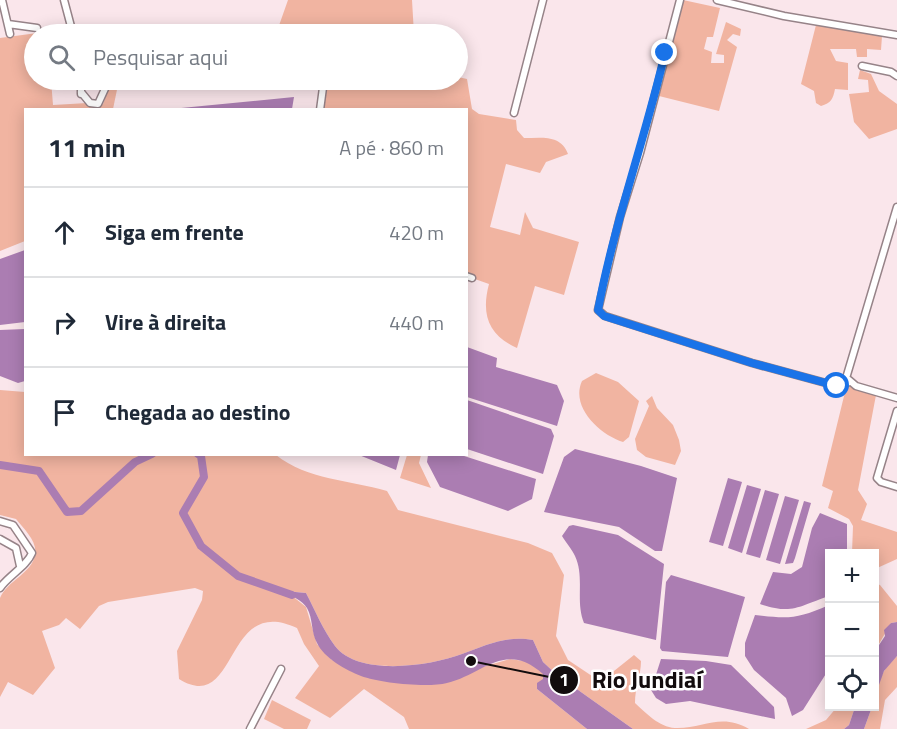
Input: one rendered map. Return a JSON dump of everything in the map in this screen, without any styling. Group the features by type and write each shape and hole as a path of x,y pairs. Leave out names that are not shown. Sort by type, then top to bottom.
{"street":[{"path":"2,0 10,34"},
{"path":"64,0 70,24"},
{"path":"514,113 543,0"},
{"path":"680,0 640,153 620,217 598,310 604,316 752,363 837,386 847,382 896,399"},
{"path":"717,0 784,16 897,35"},
{"path":"8,24 24,26"},
{"path":"862,66 891,72 897,76"},
{"path":"81,90 81,94 90,103 98,104 104,90"},
{"path":"320,108 323,90"},
{"path":"847,382 897,207"},
{"path":"897,411 878,481 897,487"},
{"path":"889,440 897,442"},
{"path":"0,520 13,525 32,553 30,559 20,566 0,588"},
{"path":"0,539 16,548 20,566"},
{"path":"250,729 281,669"}],"shaded area":[{"path":"288,0 412,0 413,24 280,24"},
{"path":"683,0 720,8 713,37 707,37 704,49 712,52 711,63 724,63 724,55 716,54 726,22 741,29 740,36 733,34 727,40 737,47 719,111 659,96"},
{"path":"816,25 882,36 881,50 867,49 867,57 857,57 856,49 830,49 836,61 848,63 848,90 835,89 831,100 821,106 816,103 814,91 801,84"},
{"path":"24,35 24,90 52,90 53,105 87,103 97,108 24,108 24,241 0,251 0,38"},
{"path":"860,70 871,74 879,91 897,104 897,129 869,139 854,122 849,94 869,92 868,80 858,79"},
{"path":"468,85 472,109 479,114 516,120 517,130 524,138 550,138 561,143 568,154 546,162 540,173 506,164 490,227 520,235 525,212 533,228 579,242 564,295 535,286 517,348 499,337 489,322 486,305 489,284 468,279 468,108 320,108 323,90 468,90"},
{"path":"108,90 117,90 113,108 97,108 103,104"},
{"path":"294,97 292,108 181,108"},
{"path":"24,250 24,322 0,325 0,259"},
{"path":"24,329 24,381 18,383 0,376 0,330"},
{"path":"468,347 497,358 496,367 557,385 564,401 557,426 468,397"},
{"path":"596,373 618,382 639,401 629,437 623,442 605,433 589,419 580,401 579,391 582,381"},
{"path":"851,386 876,395 858,490 867,504 861,520 897,532 897,559 879,567 879,549 852,549 853,526 849,519 828,508 833,491 822,486 846,388"},
{"path":"0,390 24,392 24,456 278,456 302,470 387,491 398,510 528,543 552,553 564,575 556,636 568,660 595,678 614,671 634,655 641,661 635,703 658,722 669,727 685,728 721,721 739,724 749,729 633,729 557,675 543,662 533,640 505,640 448,658 414,665 377,665 360,662 346,656 335,646 306,593 286,591 306,607 317,644 332,660 446,683 479,668 510,659 530,662 543,673 544,679 537,689 587,729 409,729 404,717 364,689 330,718 295,698 319,666 304,644 297,628 273,622 256,626 243,639 223,670 212,682 198,686 179,679 177,651 202,600 203,591 195,588 108,602 99,606 80,629 66,618 59,625 42,631 55,668 33,695 8,682 0,697 0,598 3,592 29,567 35,550 30,536 16,519 0,515"},
{"path":"652,396 657,408 673,425 679,440 681,451 675,465 646,457 637,450 635,439 649,406 646,401"},
{"path":"468,400 551,429 554,436 543,474 468,449"},
{"path":"575,449 677,478 662,551 655,551 619,527 544,512 564,457"},
{"path":"361,456 400,456 396,470"},
{"path":"407,456 421,456 419,463 431,488 400,478"},
{"path":"428,456 464,456 536,479 532,499 508,511 440,487 427,462"},
{"path":"728,478 742,482 723,546 709,542"},
{"path":"747,485 761,489 742,553 728,548"},
{"path":"765,490 779,494 760,558 746,554"},
{"path":"785,496 799,500 780,564 766,560"},
{"path":"804,501 811,503 795,558 793,563 785,564"},
{"path":"820,513 847,524 847,549 825,549 825,598 788,609 760,604 773,572 791,574 802,567 812,528"},
{"path":"569,526 618,535 664,564 656,640 584,623 580,606 578,564 574,553 562,536"},
{"path":"671,575 745,597 728,657 662,651 660,648 666,582"},
{"path":"879,585 897,606 897,622 891,623 879,644"},
{"path":"285,591 306,593 335,646 346,656 360,662 377,665 414,665 448,658 505,640 533,640 543,662 557,675 633,729 587,729 537,689 537,683 543,679 543,674 529,664 517,660 495,662 460,679 438,684 404,684 361,676 342,667 325,654 315,639 307,608"},
{"path":"825,607 825,675 803,710 792,716 786,698 754,670 745,656 745,643 755,615 793,617"},
{"path":"897,622 897,656 884,671 879,685 879,645 885,636 884,630 891,623"},
{"path":"897,656 897,687 885,700 880,729 864,729 871,711 879,711 879,682"},
{"path":"661,659 706,661 731,665 774,707 775,719 690,701 666,704 656,698 651,690"},
{"path":"272,700 311,720 307,729 284,729 264,719"},
{"path":"834,711 854,711 849,725 844,729 806,729 826,720"},
{"path":"854,711 871,711 864,729 844,729 849,725"}],"waterway":[{"path":"0,465 39,471 67,512 81,511 135,462 148,456"},
{"path":"201,456 204,477 183,513 201,546 238,576 292,595"}],"place":[{"name":"Rio Jundiaí","path":"471,661"}],"route":[{"path":"665,53 640,153 620,217 599,312 604,316 752,363 837,386"}]}
